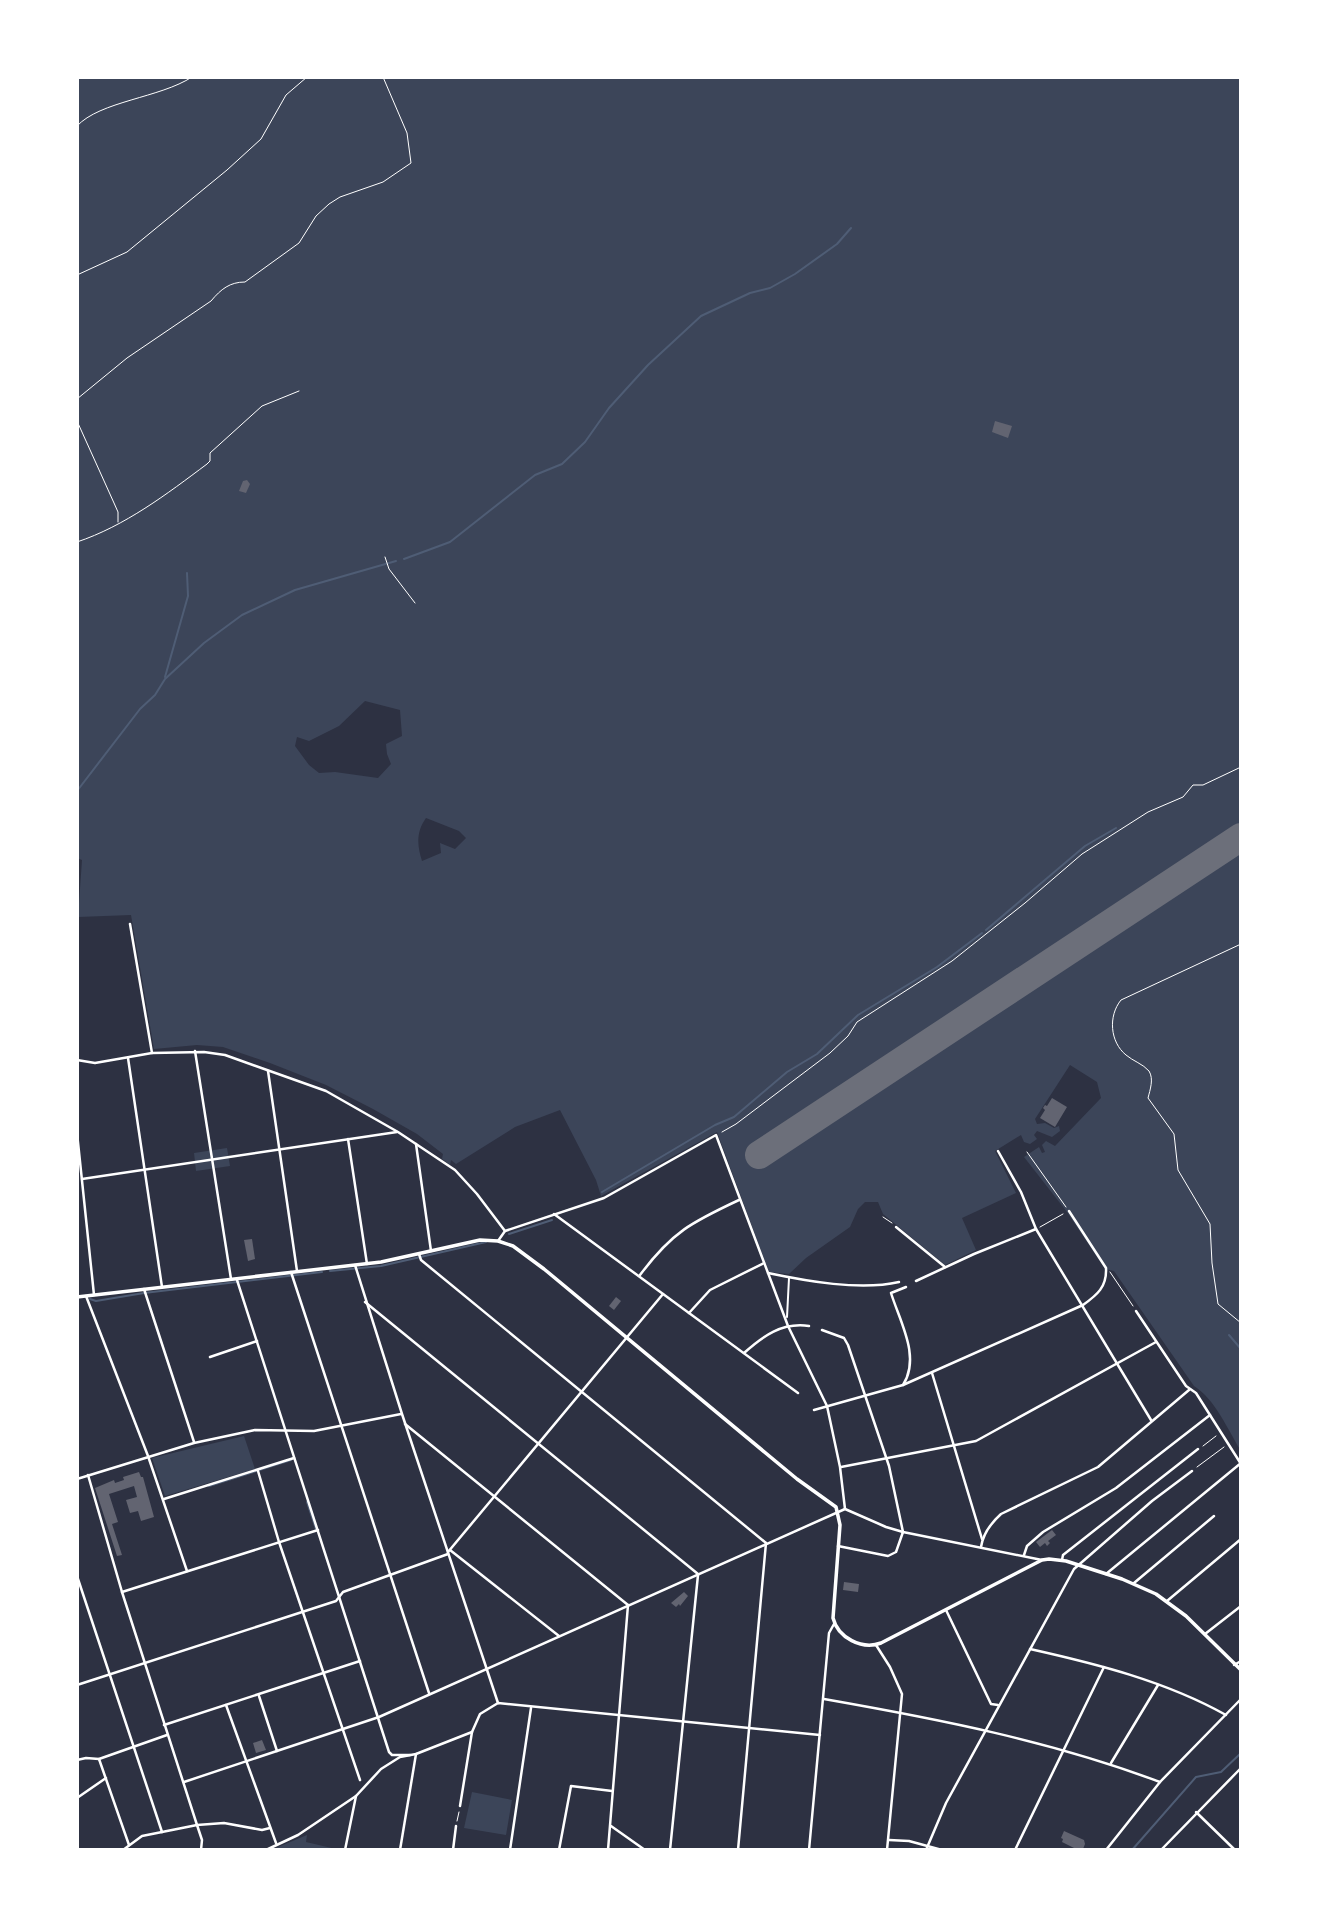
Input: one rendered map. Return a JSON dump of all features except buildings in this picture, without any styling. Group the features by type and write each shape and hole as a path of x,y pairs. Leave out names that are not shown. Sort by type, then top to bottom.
{"main road":[{"path":"77,1297 355,1267 419,1255 470,1241 498,1241 519,1249 808,1488 834,1504 838,1511 838,1546 832,1607 834,1623 840,1633 850,1640 876,1645 947,1612 1042,1560 1062,1560 1134,1583 1167,1601 1241,1670"}],"street":[{"path":"130,924 152,1054"},
{"path":"195,1051 231,1279"},
{"path":"77,1060 95,1063 152,1054 195,1051 225,1055 326,1091 398,1132 462,1177 505,1231"},
{"path":"128,1057 162,1287"},
{"path":"268,1071 297,1272"},
{"path":"82,1179 398,1132"},
{"path":"77,1133 94,1295"},
{"path":"498,1241 505,1231 604,1198 716,1135 738,1200 788,1326 827,1406 840,1467 845,1509"},
{"path":"348,1138 367,1264"},
{"path":"416,1144 431,1251"},
{"path":"998,1151 1021,1192 1036,1229 1151,1420"},
{"path":"639,1276 657,1252 674,1236 693,1222 738,1200"},
{"path":"814,1410 903,1385 1083,1305 1097,1295 1104,1286 1107,1268 1069,1211"},
{"path":"554,1213 798,1393"},
{"path":"896,1227 945,1267"},
{"path":"916,1280 1036,1229"},
{"path":"419,1255 766,1543"},
{"path":"689,1313 710,1290 764,1263"},
{"path":"355,1267 498,1703"},
{"path":"768,1273 839,1283 899,1282"},
{"path":"291,1274 429,1693"},
{"path":"786,1318 789,1276"},
{"path":"237,1280 389,1752 392,1755 416,1754 472,1732"},
{"path":"903,1385 909,1376 909,1346 891,1293 906,1287"},
{"path":"145,1291 194,1443"},
{"path":"77,1685 336,1601 343,1592 449,1552 663,1294"},
{"path":"86,1296 148,1456 187,1571"},
{"path":"365,1302 698,1574"},
{"path":"1105,1574 1241,1463 1196,1393 1189,1390 1136,1311"},
{"path":"744,1353 765,1335 788,1326 809,1326"},
{"path":"822,1330 844,1338 887,1458 903,1532 896,1552 888,1556 838,1546"},
{"path":"210,1357 257,1341"},
{"path":"840,1467 976,1441 1156,1342"},
{"path":"932,1373 982,1539 981,1547"},
{"path":"982,1539 993,1521 1008,1508 1098,1467 1189,1390"},
{"path":"77,1479 194,1443 255,1430 286,1432 341,1426 402,1414"},
{"path":"1024,1555 1027,1546 1043,1532 1116,1488 1210,1415"},
{"path":"405,1424 628,1605"},
{"path":"1062,1560 1063,1555 1198,1450"},
{"path":"163,1500 294,1458"},
{"path":"258,1471 279,1542 360,1780"},
{"path":"927,1848 946,1803 1077,1565 1192,1471"},
{"path":"88,1475 145,1665 202,1840 201,1850"},
{"path":"184,1782 379,1717 845,1509 886,1528 1042,1560"},
{"path":"1134,1583 1214,1516"},
{"path":"122,1591 318,1530"},
{"path":"1167,1601 1241,1539"},
{"path":"738,1850 766,1543"},
{"path":"449,1552 559,1636"},
{"path":"670,1850 698,1574"},
{"path":"77,1576 162,1832"},
{"path":"608,1850 628,1605"},
{"path":"1205,1634 1241,1606"},
{"path":"947,1612 991,1704 999,1705"},
{"path":"809,1850 829,1633 834,1623"},
{"path":"876,1645 902,1694 887,1850"},
{"path":"1030,1649 1104,1666 1158,1685 1226,1715"},
{"path":"164,1725 360,1661"},
{"path":"1234,1665 1241,1661"},
{"path":"1015,1850 1104,1666"},
{"path":"1111,1764 1158,1685"},
{"path":"259,1696 277,1751"},
{"path":"824,1699 986,1729 1111,1764 1160,1782"},
{"path":"1106,1850 1160,1782 1241,1699"},
{"path":"460,1806 472,1732 480,1714 498,1703 820,1735"},
{"path":"226,1705 276,1845"},
{"path":"510,1850 531,1706"},
{"path":"77,1760 99,1759 167,1735"},
{"path":"400,1850 416,1754"},
{"path":"266,1850 298,1835 356,1796 386,1765 410,1755"},
{"path":"99,1759 129,1845"},
{"path":"1161,1850 1241,1768"},
{"path":"77,1798 106,1778"},
{"path":"559,1850 570,1786 612,1791"},
{"path":"345,1850 356,1796"},
{"path":"1196,1812 1235,1850"},
{"path":"123,1850 142,1836 197,1825 224,1822 262,1830 270,1828"},
{"path":"453,1850 456,1826"},
{"path":"611,1826 645,1850"},
{"path":"889,1840 942,1850"}],"path":[{"path":"77,126 88,116 178,85 191,77"},
{"path":"77,275 127,251 227,170 261,139 286,95 307,77"},
{"path":"77,400 127,358 205,305 221,289 236,282 245,282 291,250 329,204 340,197 383,182 411,163 407,133 383,77"},
{"path":"77,542 118,524 207,464 210,461 210,453 262,406 299,391"},
{"path":"77,421 118,512 118,524"},
{"path":"386,557 389,569 415,603"},
{"path":"724,1130 830,1053 848,1037 856,1022 952,961 1082,854 1148,812 1183,797 1193,785 1203,785 1241,767"},
{"path":"1241,944 1121,1000 1115,1010 1112,1027 1114,1038 1123,1053 1149,1072 1152,1081 1148,1098 1174,1134 1178,1170 1210,1224 1218,1304 1241,1323"},
{"path":"1027,1152 1069,1211 1036,1229"},
{"path":"883,1217 896,1227"},
{"path":"1107,1268 1136,1311"},
{"path":"1198,1450 1221,1432"},
{"path":"1192,1471 1228,1443"},
{"path":"456,1826 460,1806"}],"shaded area":[{"path":"77,77 1241,77 1241,1451 1215,1407 1194,1386 1114,1271 1105,1269 1067,1212 1024,1157 1039,1147 1042,1153 1045,1152 1042,1145 1046,1141 1055,1146 1101,1098 1097,1082 1070,1065 1035,1119 1037,1124 1045,1123 1054,1128 1059,1126 1060,1131 1052,1137 1037,1131 1034,1135 1037,1139 1030,1144 1024,1142 1021,1135 995,1151 1016,1193 962,1218 976,1250 945,1265 883,1214 878,1202 865,1202 858,1209 850,1227 806,1258 789,1274 769,1272 717,1132 601,1196 596,1180 560,1110 515,1127 456,1164 451,1160 450,1165 442,1159 443,1154 417,1134 373,1109 326,1085 270,1063 223,1047 197,1045 154,1049 131,915 78,917 82,860 77,858","holes":["365,701 400,710 402,736 386,744 391,764 378,778 335,772 319,773 309,765 295,746 297,737 309,741 339,726","426,818 459,831 466,838 455,849 440,843 441,853 422,861 418,839"]},
{"path":"227,1148 230,1166 196,1171 194,1153"},
{"path":"244,1436 255,1469 165,1496 152,1458"},
{"path":"472,1792 512,1800 506,1835 464,1828"},
{"path":"307,1835 306,1842 340,1850 271,1850"}],"waterway":[{"path":"404,559 450,542 535,475 562,464 585,442 609,408 648,365 701,316 750,293 770,288 795,274 837,244 851,228"},
{"path":"77,791 165,679 204,643 242,615 295,590 396,561"},
{"path":"165,677 188,596 187,573"},
{"path":"986,930 1085,846 1116,828"},
{"path":"602,1192 715,1125 734,1117 787,1072 817,1054 858,1015 937,967 982,933"},
{"path":"509,1234 552,1220"},
{"path":"330,1271 381,1266 486,1242"},
{"path":"90,1299 96,1301 322,1272"},
{"path":"1229,1335 1241,1349"},
{"path":"209,1486 291,1460"},
{"path":"307,1502 316,1529"},
{"path":"1132,1850 1196,1777 1221,1772 1241,1753"}],"runway":[{"path":"759,1155 1241,837"}]}
